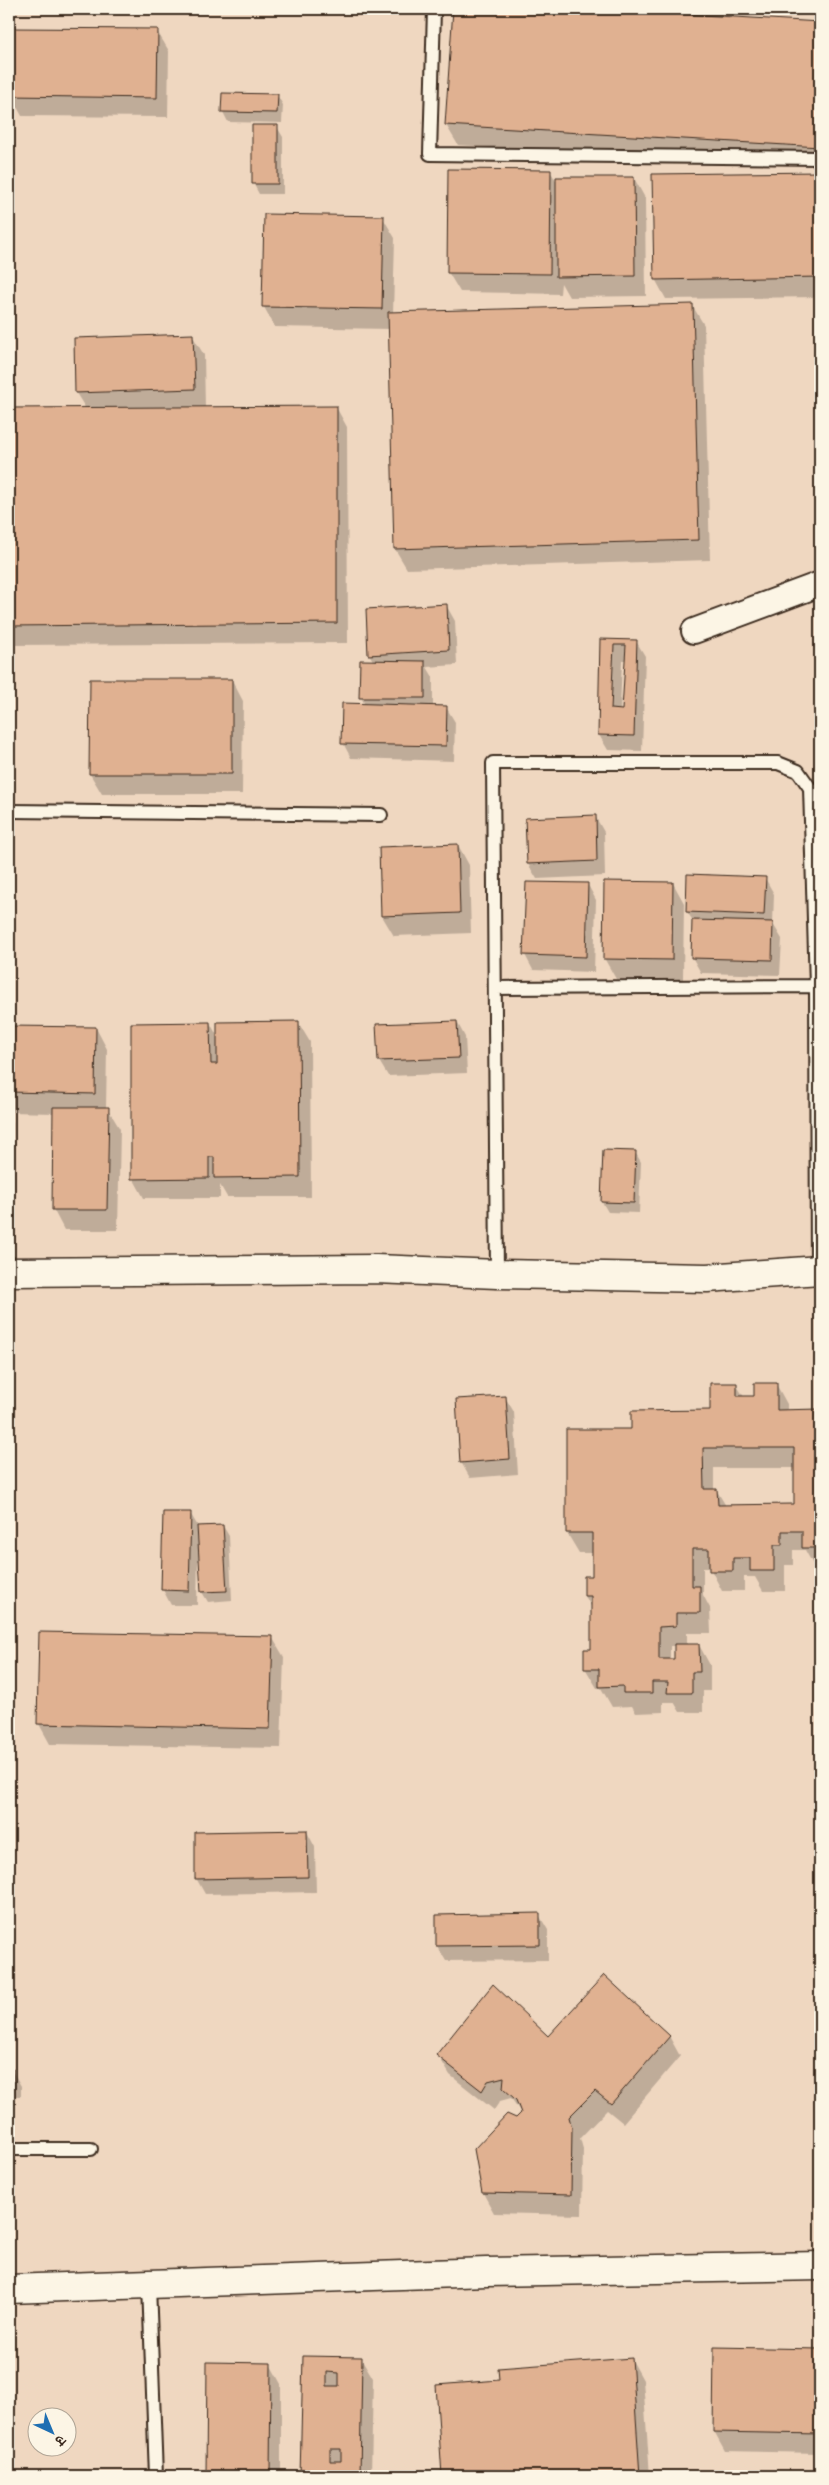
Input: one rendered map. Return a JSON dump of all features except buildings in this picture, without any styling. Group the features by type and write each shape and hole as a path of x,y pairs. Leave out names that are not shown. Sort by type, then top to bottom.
{"street":[{"path":"694,631 820,584"},
{"path":"9,1272 376,1269 497,1274 708,1278 819,1270"},
{"path":"9,2289 476,2273 820,2266"}],"lane":[{"path":"434,9 430,154 820,158"},
{"path":"497,1274 493,763 778,763 798,771 810,788 813,810 819,1270"},
{"path":"9,812 381,815"},
{"path":"496,988 816,986"},
{"path":"9,2150 91,2149"},
{"path":"149,2285 156,2476"}],"shaded area":[{"path":"9,9 820,9 820,2476 9,2476"}]}
